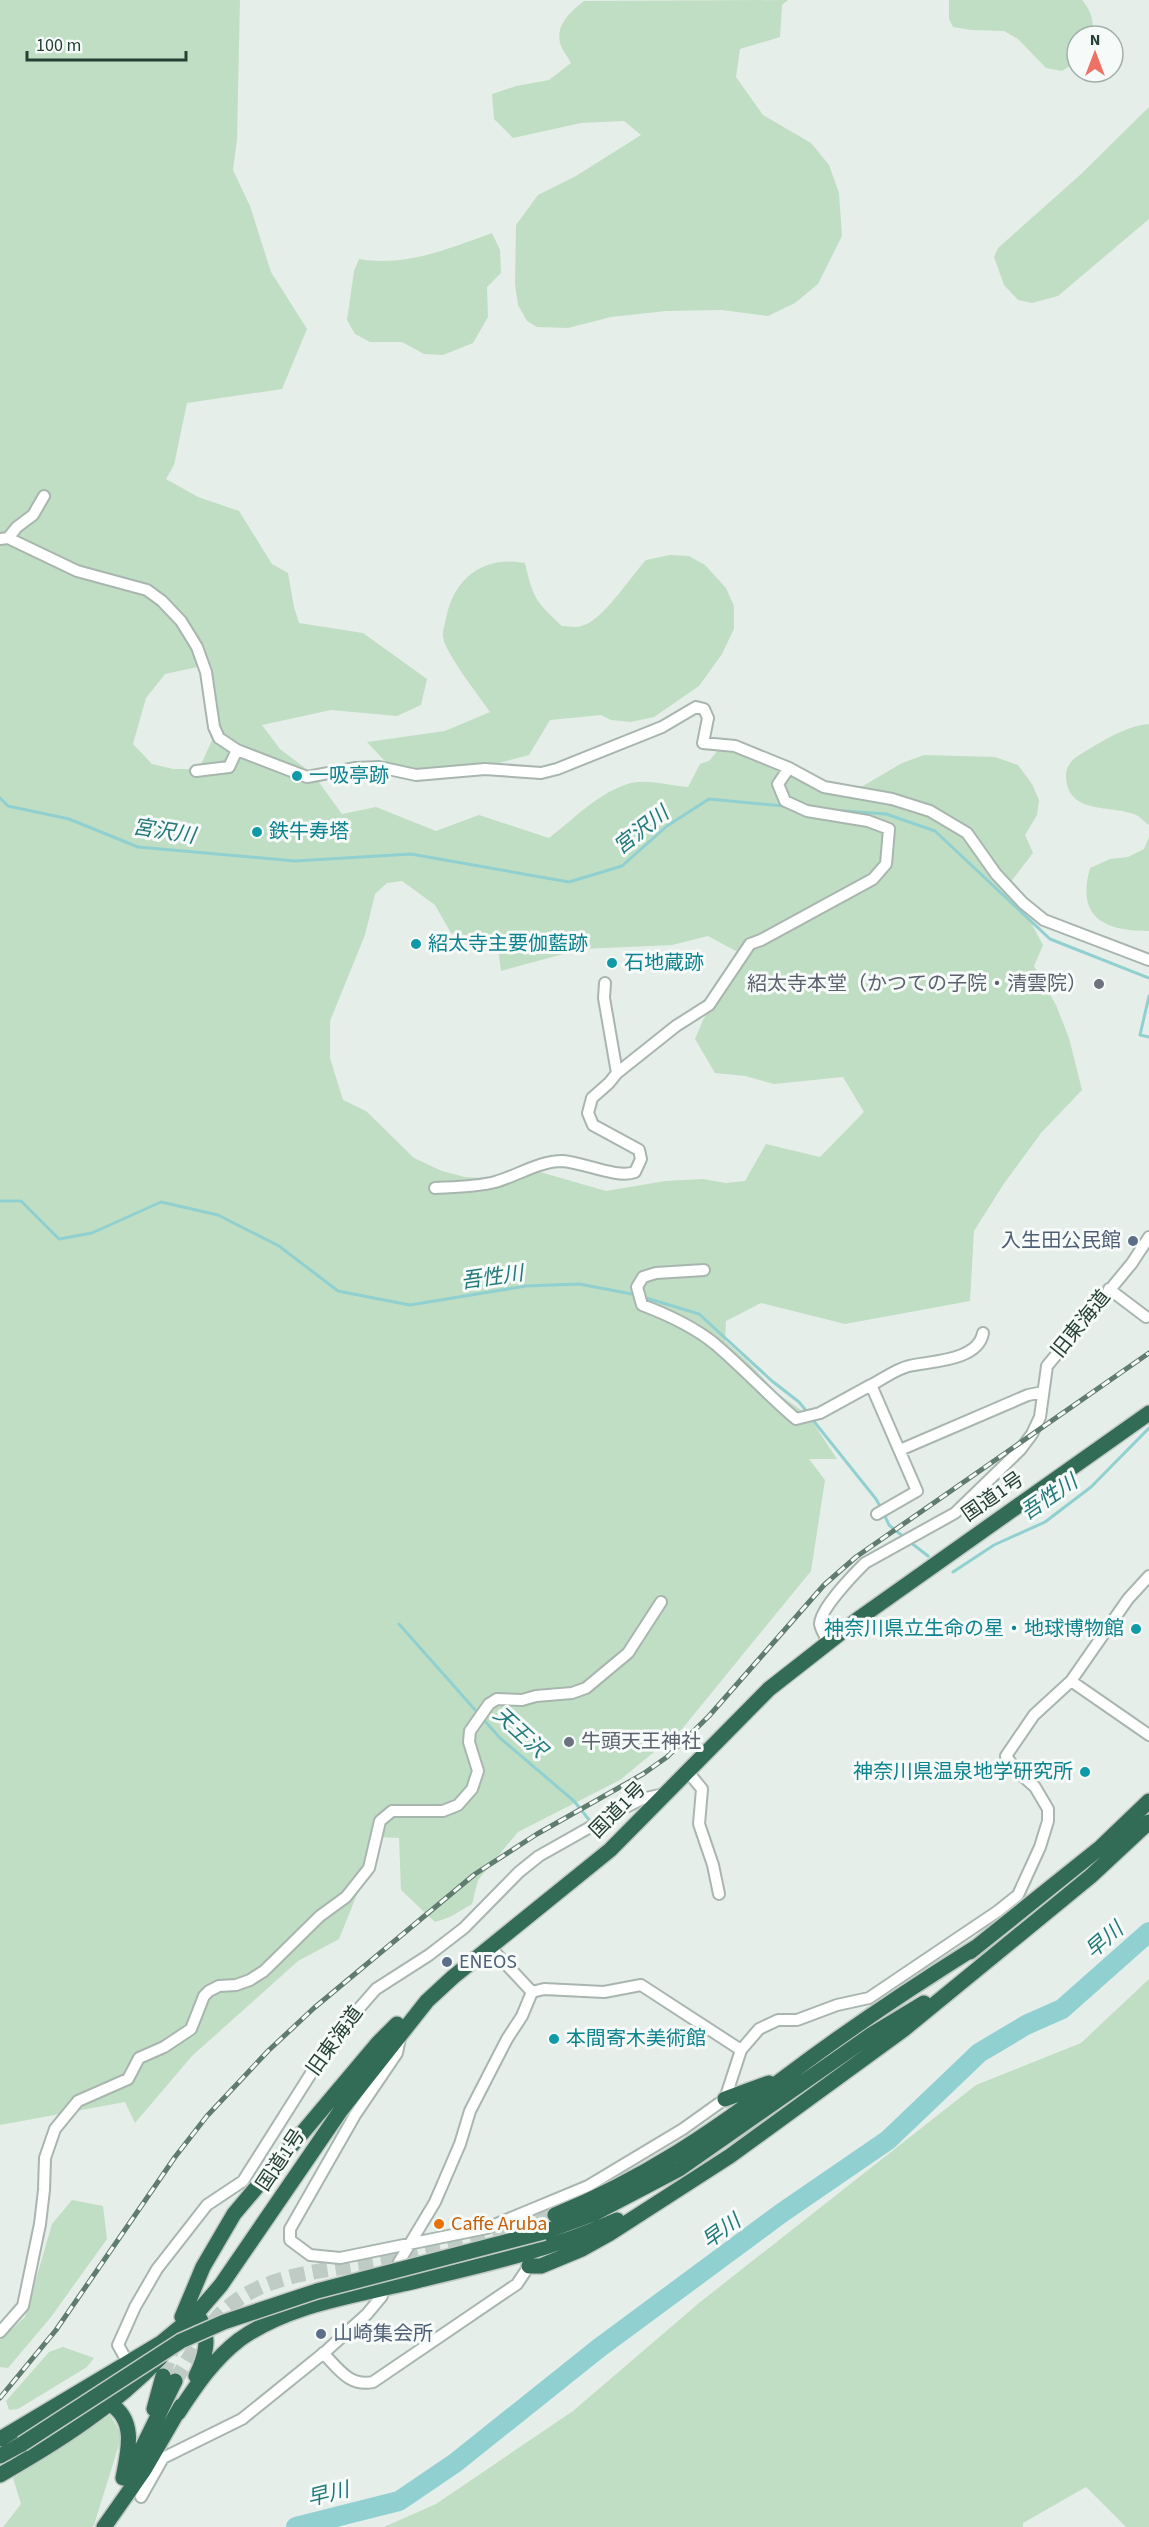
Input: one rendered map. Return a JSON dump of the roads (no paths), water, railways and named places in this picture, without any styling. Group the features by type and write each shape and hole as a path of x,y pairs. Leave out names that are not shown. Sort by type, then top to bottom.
{"highway":[{"name":"国道1号","path":"0,2439 161,2343 221,2286 341,2110 427,2001 610,1850 768,1689 828,1641 1149,1413"},
{"path":"871,2035 913,1996 1101,1847 1149,1801"},
{"path":"529,2263 541,2266 582,2249 730,2156 903,2030 1091,1876 1149,1822"},
{"path":"0,2456 182,2341 224,2322 317,2291 544,2232 593,2214 639,2192 679,2169 871,2035 919,2007 1024,1931"},
{"path":"555,2214 648,2172 701,2138 892,2001 976,1947"},
{"path":"178,2413 205,2356 205,2332 189,2316 203,2267 234,2214 378,2043 400,2021 427,2001"},
{"path":"725,2099 788,2075"},
{"path":"104,2527 144,2470 204,2374 239,2340 265,2324 343,2298 483,2266 542,2249 606,2225 655,2202"},
{"name":"国道1号","path":"0,2475 61,2440 138,2381 178,2340 189,2316"},
{"path":"104,2527 145,2444 169,2379"},
{"path":"110,2404 123,2414 128,2424 127,2458 121,2490"}],"street":[{"path":"44,496 33,515 4,539 77,571 147,590 162,601 181,621 196,647 206,672 214,727 219,738 237,750 307,777 355,768 378,767 416,775 485,769 541,773 557,769 662,727 696,707 704,709 708,718 704,743 735,746 789,768 824,787 892,800 930,811 967,833 996,874 1023,903 1044,920 1149,960"},
{"path":"196,771 229,767 237,750"},
{"path":"435,1188 460,1187 497,1181 535,1167 560,1161 590,1165 627,1175 635,1172 641,1158 639,1150 593,1125 588,1113 592,1098 609,1083 617,1072 676,1026 709,1005 750,944 873,879 886,864 889,829 868,821 807,811 785,801 778,784 789,768"},
{"path":"605,983 604,998 617,1072"},
{"name":"旧東海道","path":"828,1641 821,1629 822,1617 857,1571 865,1563 955,1513 988,1484 1032,1434 1040,1417 1047,1366 1149,1237"},
{"path":"704,1270 656,1273 643,1277 637,1287 642,1305 663,1313 713,1343 796,1419 820,1413 908,1366 939,1362 971,1350 981,1341 983,1333"},
{"path":"1109,1289 1146,1317"},
{"path":"871,1385 917,1491 877,1514"},
{"path":"900,1450 1028,1395 1043,1392"},
{"path":"401,2032 397,2053 356,2115 309,2194 289,2235 290,2240 310,2256 340,2258 487,2228 588,2186 629,2163 725,2099 741,2050 759,2029 778,2020 797,2020 837,2005 869,1998 1018,1895 1040,1847 1048,1821 1048,1809 1035,1787 1016,1770 1005,1756 1034,1715 1071,1681 1128,1599 1149,1576"},
{"path":"0,2332 23,2306 40,2224 45,2158 55,2129 78,2101 128,2079 139,2058 164,2047 191,2029 204,1996 209,1991 219,1986 236,1985 250,1980 264,1971 320,1916 346,1897 369,1868 380,1821 392,1811 443,1811 458,1805 472,1789 478,1771 469,1742 470,1731 489,1704 497,1698 522,1700 536,1696 572,1693 586,1688 628,1653 661,1602"},
{"path":"1071,1681 1149,1735"},
{"path":"688,1772 702,1789 699,1824 713,1864 719,1894"},
{"name":"旧東海道","path":"138,2381 118,2345 135,2307 157,2269 207,2205 243,2181 334,2037 376,1989 429,1955 464,1928 519,1872 539,1856 642,1799 664,1794"},
{"path":"490,1947 532,1992"},
{"path":"532,1992 544,1989 604,1992 641,1985 741,2050"},
{"path":"399,2262 435,2202 460,2144 470,2111 507,2039 522,2016 532,1992"},
{"path":"518,2215 523,2230"},
{"path":"323,2353 350,2380 363,2384 373,2382 518,2284 529,2263"},
{"path":"141,2497 163,2458 242,2419 323,2353 367,2314 382,2296"}],"waterway":[{"name":"宮沢川","path":"0,798 8,806 69,819 138,847 295,861 411,854 569,882 622,866 667,826 709,799 784,806"},
{"name":"宮沢川","path":"830,810 886,814 935,831 1050,939 1149,978"},
{"name":"宮沢川","path":"1149,996 1140,1035 1149,1037"},
{"name":"吾性川","path":"0,1201 21,1201 59,1239 92,1233 161,1202 218,1215 279,1246 338,1291 410,1305 526,1286 579,1284 637,1295"},
{"name":"吾性川","path":"643,1297 699,1314 772,1381 799,1402 808,1413"},
{"name":"吾性川","path":"812,1419 881,1508"},
{"name":"吾性川","path":"953,1572 994,1545 1045,1522 1091,1487 1149,1428"},
{"name":"吾性川","path":"884,1514 889,1525 905,1538"},
{"name":"吾性川","path":"910,1542 928,1556"},
{"name":"天王沢","path":"399,1624 500,1738 574,1801 590,1821 633,1795"},
{"name":"早川","path":"296,2527 399,2501 455,2463 599,2348 783,2212 888,2140 979,2053 1026,2025 1062,2009 1149,1932"}],"tunnel":[{"path":"175,2381 215,2320 232,2304 252,2291 296,2276 430,2251 555,2215"},
{"path":"163,2376 175,2339"}],"railway":[{"path":"0,2398 56,2330 175,2157 207,2116 268,2051 314,2008 475,1874 537,1834 643,1774 667,1757 709,1716 824,1585 856,1557 1149,1353"}],"place":[{"name":"一吸亭跡","path":"297,776"},
{"name":"鉄牛寿塔","path":"257,832"},
{"name":"紹太寺主要伽藍跡","path":"416,944"},
{"name":"石地蔵跡","path":"612,963"},
{"name":"紹太寺本堂（かつての子院・清雲院）","path":"1099,984"},
{"name":"入生田公民館","path":"1133,1241"},
{"name":"神奈川県立生命の星・地球博物館","path":"1136,1629"},
{"name":"牛頭天王神社","path":"569,1742"},
{"name":"神奈川県温泉地学研究所","path":"1085,1772"},
{"name":"ENEOS","path":"447,1962"},
{"name":"本間寄木美術館","path":"554,2039"},
{"name":"Caffe Aruba","path":"439,2224"},
{"name":"山崎集会所","path":"321,2334"}]}
